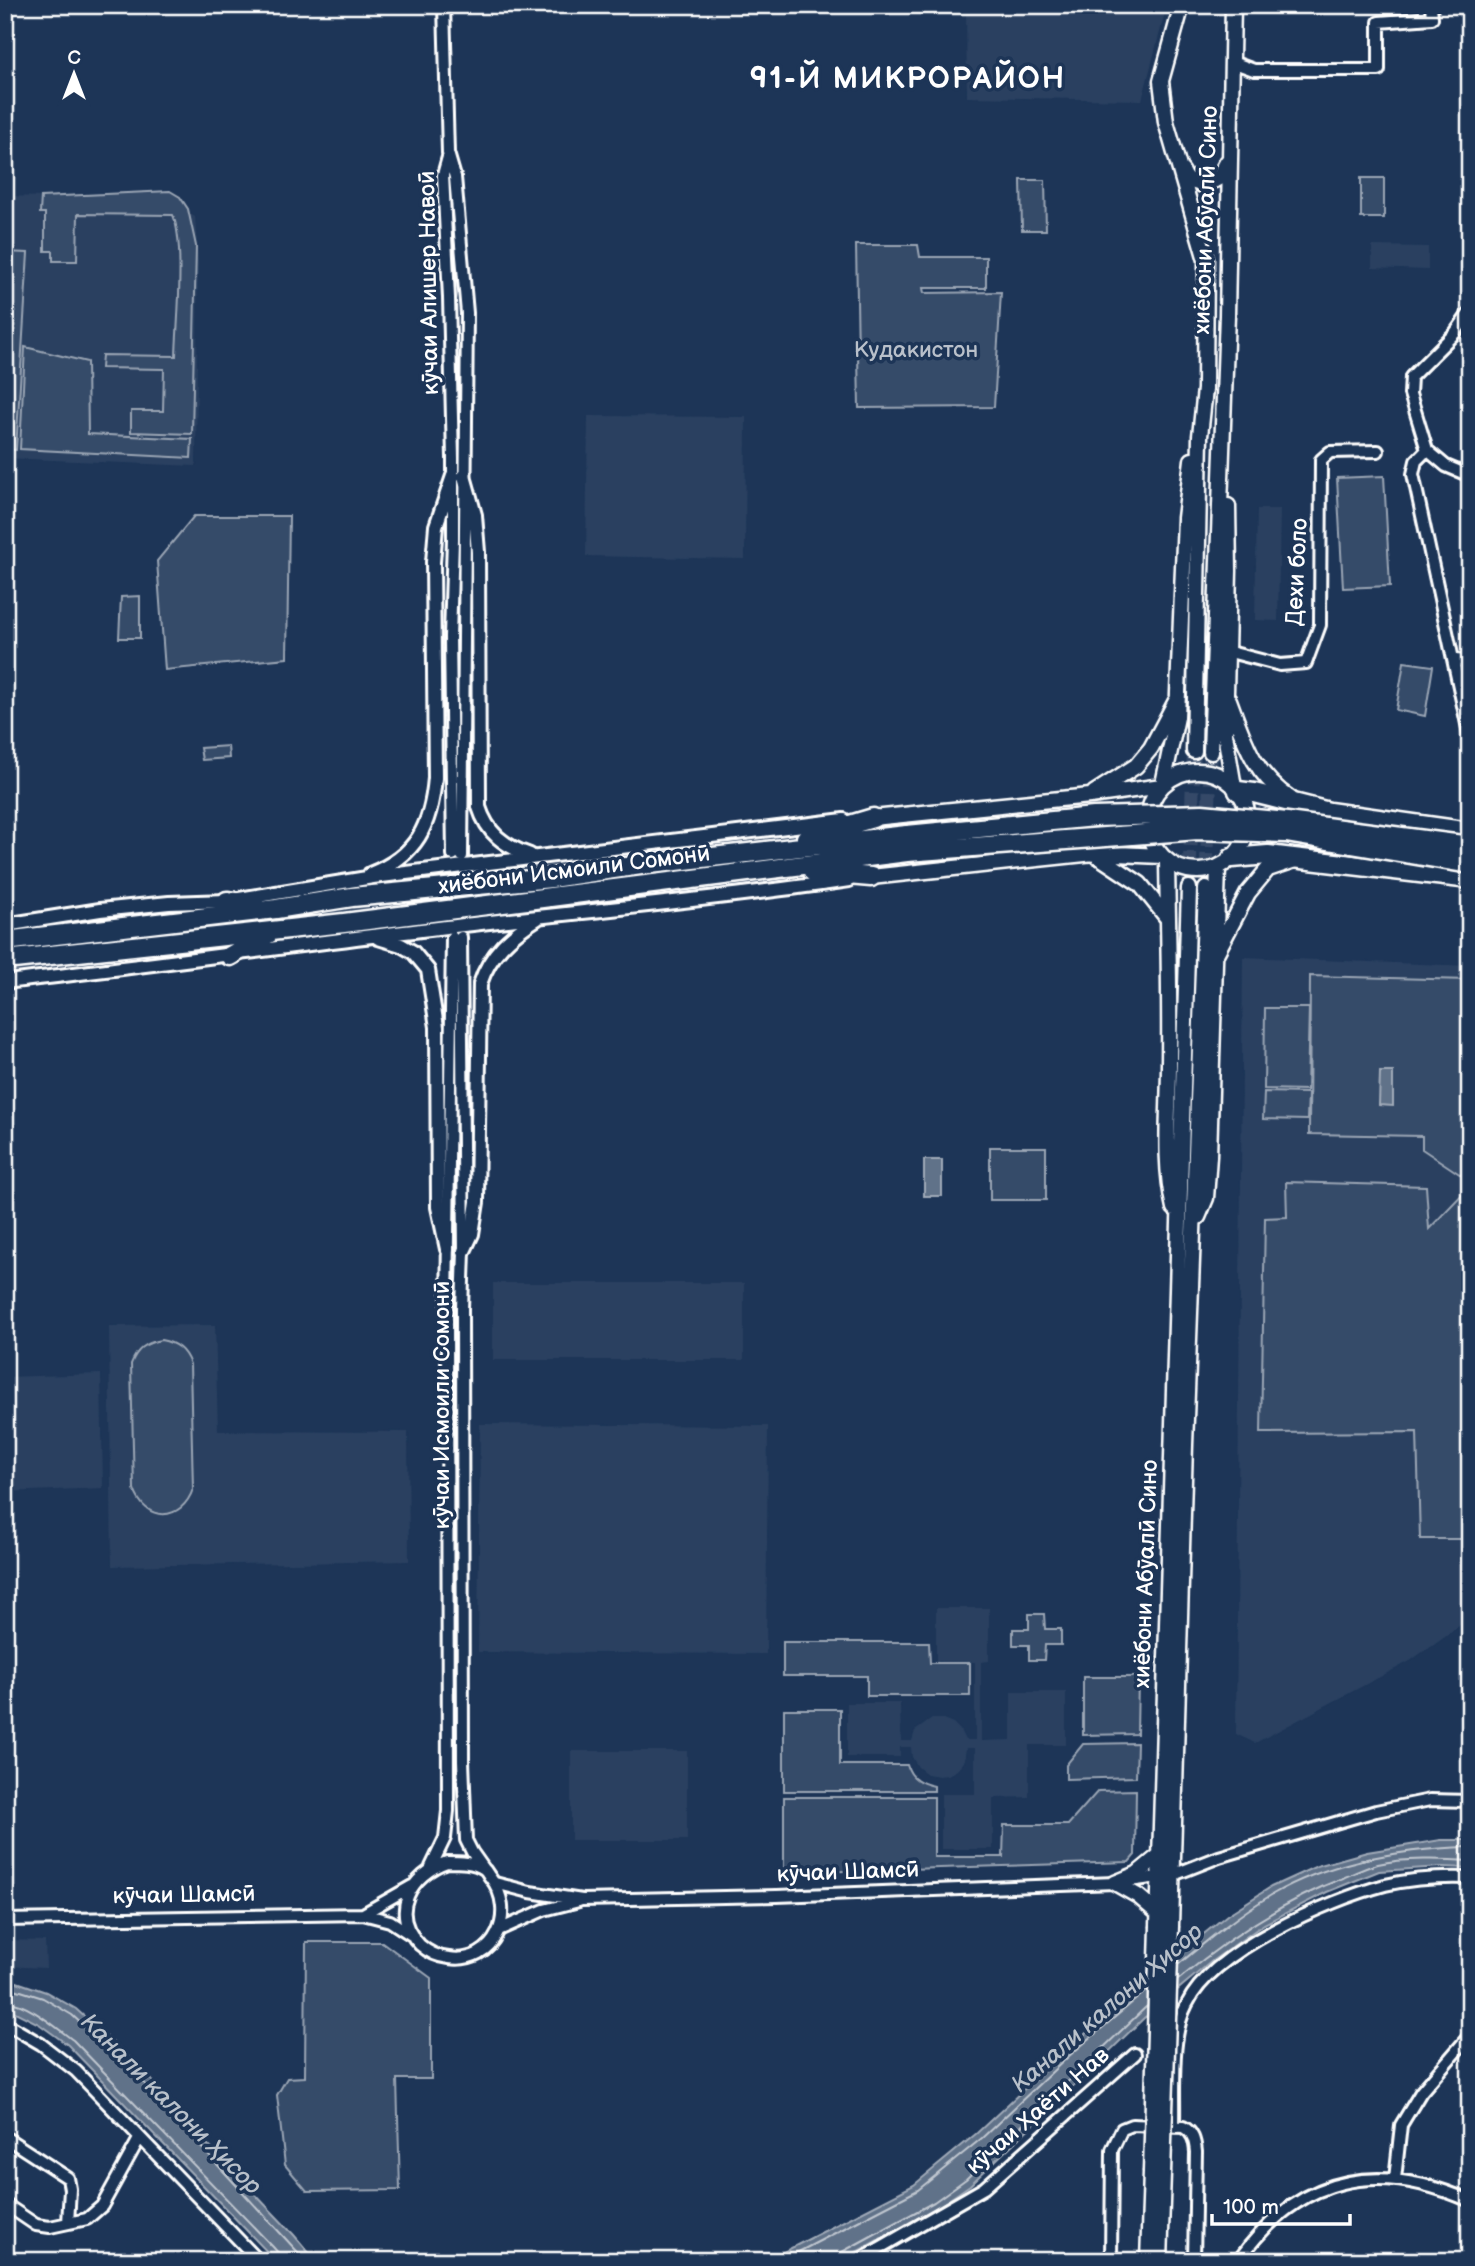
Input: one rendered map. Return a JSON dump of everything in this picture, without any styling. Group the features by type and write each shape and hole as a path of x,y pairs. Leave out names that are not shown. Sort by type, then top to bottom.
{"highway":[{"path":"1236,789 1300,806 1470,832"},
{"name":"хиёбони Исмоили Сомонӣ","path":"7,960 650,886 775,869 907,844 1094,817 1202,814 1287,822 1470,846"},
{"path":"765,851 873,818"},
{"name":"хиёбони Исмоили Сомонӣ","path":"6,937 276,909 352,897 551,877 765,851 1198,830 1286,833 1470,864"},
{"path":"1225,862 1268,855 1470,879"},
{"path":"775,869 871,877"},
{"path":"227,901 276,909"},
{"path":"230,956 279,928"}],"main road":[{"name":"хиёбони Абӯалӣ Сино","path":"1182,5 1161,81 1166,122 1206,260 1205,389 1200,436 1194,751"},
{"name":"хиёбони Абӯалӣ Сино","path":"1211,752 1233,5"},
{"path":"1178,163 1186,179 1203,185 1218,179 1230,156"},
{"name":"хиёбони Абӯалӣ Сино","path":"1221,435 1227,466 1229,571 1225,734 1236,789"},
{"name":"хиёбони Абӯалӣ Сино","path":"1163,785 1173,741 1178,696 1185,518 1193,456 1200,436"},
{"path":"1226,692 1242,737 1259,771 1277,790 1300,806"},
{"path":"1090,796 1136,766 1151,748 1178,696"},
{"path":"871,877 1094,853 1165,858 1192,870 1205,870 1225,862 1241,846 1247,825 1245,804 1236,789 1212,773 1199,771 1186,772 1163,785 1090,796 873,818"},
{"path":"1163,785 1154,796 1147,821 1149,834 1165,858 1170,1066 1166,1152 1169,1185 1179,1226"},
{"path":"1094,853 1140,884 1168,919"},
{"path":"1215,957 1248,893 1261,877 1268,869 1300,858"},
{"path":"1194,1227 1206,1198 1215,957 1225,862"},
{"name":"хиёбони Абӯалӣ Сино","path":"1166,1877 1160,1855 1189,888"},
{"name":"хиёбони Абӯалӣ Сино","path":"1160,2261 1157,2173 1163,1922 1206,889"},
{"path":"1115,1883 1137,1874 1160,1855"},
{"path":"1115,1883 1138,1896 1163,1922"},
{"name":"хиёбони Абӯалӣ Сино","path":"1148,2261 1157,2173"}],"street":[{"path":"444,5 449,158"},
{"path":"1232,62 1254,70 1379,70 1379,22 1432,18 1431,5"},
{"name":"кӯчаи Алишер Навоӣ","path":"449,158 443,175 459,476 464,710 458,855 450,637 459,476 467,323 456,177 449,158"},
{"path":"1470,312 1455,333 1411,377 1410,394 1427,450 1446,466 1470,476"},
{"path":"450,323 467,323"},
{"path":"1427,450 1416,461 1413,474 1470,738"},
{"name":"Дехи боло","path":"1226,651 1280,665 1306,663 1320,625 1321,460 1330,452 1378,452"},
{"path":"459,476 473,508 478,552 479,807 492,834 511,849 533,856"},
{"path":"352,881 377,871 410,849 425,827 433,805 433,562 436,526 459,476"},
{"path":"1454,660 1470,661"},
{"path":"6,937 111,909 227,901 533,856 873,818"},
{"path":"5,982 540,916 763,893 871,877"},
{"path":"464,1251 472,1234 477,1202 480,984 486,967 501,946 540,916"},
{"path":"371,936 401,945 423,961 428,970 436,1027 438,1208 447,1249"},
{"name":"кӯчаи Исмоили Сомонӣ","path":"431,1867 445,1838 448,1811 447,1249 457,937 464,1251 463,1760 466,1840 484,1869"},
{"path":"449,1122 462,1122"},
{"path":"447,1408 462,1408"},
{"name":"кӯчаи Шамсӣ","path":"495,1883 530,1892 582,1900 777,1896 1115,1883 1166,1877 1219,1857 1376,1811 1430,1800 1470,1801"},
{"path":"431,1867 447,1862 464,1862 484,1869 495,1883 503,1901 499,1930"},
{"name":"кӯчаи Шамсӣ","path":"363,1913 412,1886 431,1867"},
{"path":"1174,2125 1179,2025 1192,1994 1217,1969 1275,1929 1365,1892 1385,1885 1470,1878"},
{"path":"412,1886 405,1911 413,1936"},
{"name":"кӯчаи Шамсӣ","path":"5,1920 363,1913 390,1921 413,1936 430,1952 454,1959 478,1953 491,1943 499,1930 544,1910 582,1900"},
{"path":"5,2023 41,2044 76,2071 259,2261"},
{"path":"1395,2179 1401,2125 1421,2092 1470,2035"},
{"name":"кӯчаи Ҳаёти Нав","path":"858,2261 984,2188 1135,2054"},
{"path":"1111,2261 1112,2150 1122,2129 1132,2125 1174,2125 1190,2130 1195,2145 1194,2261"},
{"path":"5,2137 68,2178 68,2222"},
{"path":"5,2204 36,2225 50,2227 87,2219 102,2206 139,2139"},
{"path":"1238,2261 1255,2236 1276,2216 1305,2197 1338,2183 1395,2179 1440,2190 1470,2202"}],"shaded area":[{"path":"966,5 1167,5 1142,100 967,97"},
{"path":"5,196 166,200 195,217 198,262 196,466 5,458"},
{"path":"1372,246 1428,247 1428,270 1372,268"},
{"path":"588,416 746,417 745,559 586,556"},
{"path":"1257,509 1280,509 1278,621 1255,620"},
{"path":"1243,957 1470,966 1470,1618 1410,1661 1255,1743 1236,1734"},
{"path":"493,1283 744,1283 744,1360 493,1360"},
{"path":"215,1325 218,1431 408,1432 409,1561 112,1566 109,1326"},
{"path":"101,1374 103,1488 5,1492 5,1377"},
{"path":"480,1424 768,1426 766,1654 478,1652"},
{"path":"936,1608 989,1608 989,1661 981,1662 981,1741 1011,1740 1011,1692 1066,1692 1066,1745 1029,1745 1029,1797 993,1798 993,1849 941,1849 941,1794 975,1794 975,1748 966,1748 964,1762 957,1770 939,1776 927,1774 918,1767 912,1757 911,1747 900,1747 900,1757 847,1757 847,1703 900,1703 901,1741 912,1741 915,1731 932,1719 953,1723 965,1740 975,1740 975,1662 936,1661"},
{"path":"571,1751 687,1751 687,1840 571,1840"},
{"path":"5,1940 45,1941 46,1968 5,1966"}],"green space":[{"path":"1361,178 1384,178 1384,218 1361,218"},
{"path":"1021,180 1045,180 1046,230 1022,230"},
{"path":"170,191 180,197 188,209 196,246 192,434 131,432 131,411 163,411 164,369 101,368 102,355 176,356 179,245 173,215 78,214 77,261 53,261 53,251 45,251 45,213 40,213 41,197"},
{"name":"Кудакистон","path":"856,245 918,245 920,257 986,257 986,288 923,288 924,293 1001,292 994,407 859,408"},
{"path":"5,252 28,253 16,450 5,449"},
{"path":"25,347 87,362 88,434 192,439 191,458 20,449"},
{"path":"1384,476 1390,586 1343,588 1337,478"},
{"path":"194,516 289,516 287,658 165,670 157,561"},
{"path":"140,596 140,638 119,638 121,597"},
{"path":"1404,662 1433,666 1425,716 1396,710"},
{"path":"228,746 229,758 202,760 200,748"},
{"path":"1310,976 1470,980 1470,1181 1422,1149 1422,1136 1309,1134"},
{"path":"1265,1008 1309,1008 1307,1090 1264,1089"},
{"path":"1264,1092 1308,1093 1307,1120 1263,1119"},
{"path":"990,1147 1046,1147 1046,1200 990,1200"},
{"path":"1286,1182 1426,1186 1429,1229 1470,1186 1470,1539 1420,1539 1417,1432 1261,1433 1265,1218 1287,1217"},
{"path":"161,1340 179,1348 190,1364 193,1489 181,1508 164,1514 146,1508 134,1489 131,1364 142,1347"},
{"path":"1029,1614 1044,1614 1045,1629 1061,1629 1061,1645 1045,1645 1044,1660 1029,1660 1029,1645 1013,1645 1013,1629 1029,1629"},
{"path":"783,1642 929,1642 930,1663 970,1663 970,1696 867,1696 867,1676 783,1676"},
{"path":"1083,1677 1138,1677 1137,1734 1083,1735"},
{"path":"784,1709 840,1709 840,1765 907,1765 914,1777 934,1786 934,1791 784,1791"},
{"path":"1137,1743 1136,1777 1066,1779 1066,1765 1083,1744"},
{"path":"1136,1790 1135,1855 1129,1862 784,1873 784,1797 934,1797 934,1857 1003,1857 1004,1825 1068,1825 1098,1791"},
{"path":"306,1942 382,1942 431,1978 431,2079 397,2079 400,2190 307,2191 285,2165 277,2095 287,2078 305,2077"}],"water":[{"path":"1380,1072 1393,1072 1393,1106 1379,1105"},
{"path":"924,1160 942,1160 942,1196 924,1196"},
{"path":"1441,1840 1470,1840 1470,1868 1379,1871 1327,1892 1264,1924 1212,1961 1144,2018 970,2185 938,2207 840,2261 766,2261 914,2185 1189,1946 1227,1915 1271,1887 1317,1866 1367,1852"},
{"name":"Канали калони Ҳисор","path":"5,1978 46,1992 76,2009 143,2070 207,2144 316,2261 276,2261 68,2045 39,2024 5,2007"}],"tunnel":[{"path":"1189,888 1194,751"},
{"path":"1206,889 1211,752"},
{"path":"461,934 462,859"},
{"path":"453,861 453,915"}],"district":[{"name":"91-Й МИКРОРАЙОН","path":"908,79"}]}
